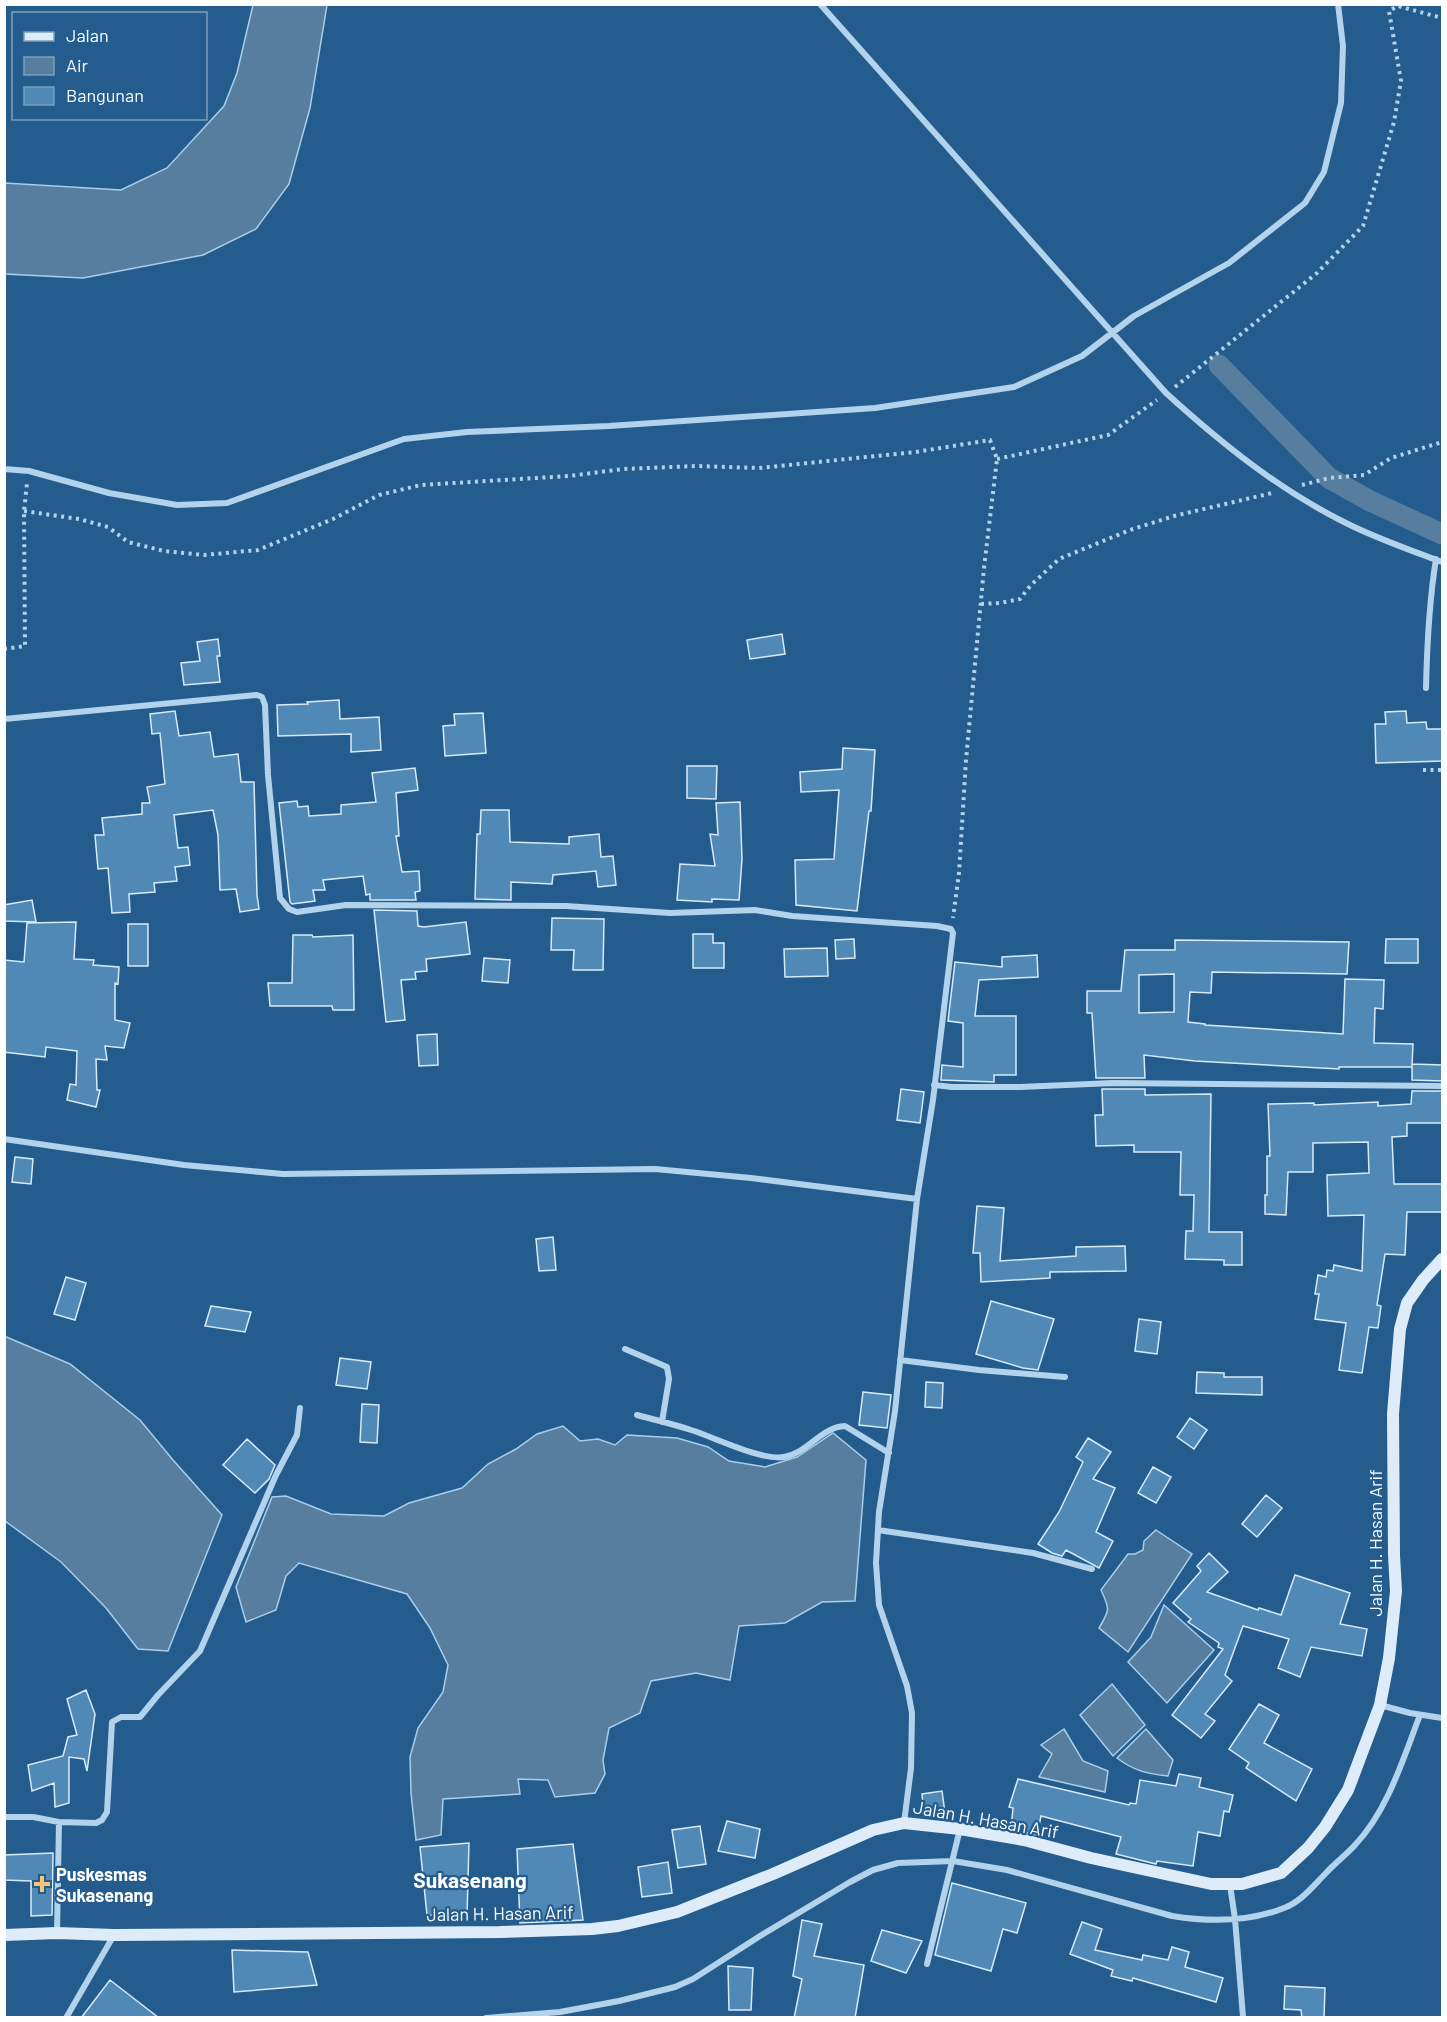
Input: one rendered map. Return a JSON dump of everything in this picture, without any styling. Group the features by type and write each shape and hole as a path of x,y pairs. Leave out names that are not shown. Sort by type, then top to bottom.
{"main road":[{"name":"Jalan H. Hasan Arif","path":"4,1935 592,1929 677,1912 773,1874 873,1830 904,1823 959,1834 1024,1840 1231,1890 1242,1884 1281,1873 1308,1848 1325,1827 1348,1790 1386,1706 1396,1598 1392,1487 1393,1414 1400,1329 1407,1303 1423,1280 1443,1259"}],"street":[{"path":"820,4 1166,393 1217,440 1287,489 1345,523 1439,560 1430,593 1426,688"},
{"path":"4,469 29,471 109,493 177,505 227,503 404,439 467,432 609,426 875,408 1014,387 1082,356 1134,316 1229,263 1305,203 1324,172 1341,103 1343,46 1338,4"},
{"path":"4,719 257,694 262,697 265,705 268,775 280,898 289,909 297,912 346,905 566,906 670,913 755,910 792,916 951,928 952,944 934,1085 916,1199 876,1563 879,1605 907,1686 912,1713 911,1768 904,1823"},
{"path":"934,1085 974,1088 1113,1083 1443,1086"},
{"path":"4,1139 194,1166 283,1174 655,1169 751,1178 916,1199"},
{"path":"625,1348 667,1368 669,1379 662,1422"},
{"path":"900,1360 979,1370 1065,1377"},
{"path":"4,1817 33,1817 59,1822 96,1823 102,1820 107,1812 112,1722 121,1718 140,1717 200,1651 276,1475 297,1435 300,1408"},
{"path":"637,1415 689,1429 774,1457 784,1457 803,1449 831,1428 845,1426 878,1444 889,1453"},
{"path":"878,1530 1033,1553 1092,1569"},
{"path":"1386,1706 1410,1713 1443,1718"},
{"path":"486,2018 560,2012 675,1987 693,1979 770,1930 873,1870 898,1863 954,1858 1172,1916 1196,1920 1235,1917 1286,1908 1304,1895 1356,1845 1373,1821 1393,1784 1420,1715"},
{"path":"57,1933 59,1822"},
{"path":"927,1964 959,1834"},
{"path":"1231,1890 1244,2017"},
{"path":"66,2018 114,1935"}],"path":[{"path":"997,459 1108,435 1166,393 1317,273 1363,226 1394,122 1401,81 1389,11 1398,6 1443,18"},
{"path":"24,511 79,519 108,527 128,542 164,551 204,555 258,550 333,519 379,495 421,485 569,476 623,469 696,466 759,468 924,451 990,440 997,459 966,760 959,873 951,928"},
{"path":"981,604 1020,599 1031,585 1059,559 1130,530 1174,516 1233,504 1329,478 1365,475 1391,458 1443,442"},
{"path":"4,649 25,646 24,511 29,471"},
{"path":"1423,770 1443,770"}],"water":[{"path":"253,5 327,5 310,108 289,184 256,229 203,255 83,278 5,274 5,183 121,190 167,168 224,106 237,73"},
{"path":"4,1336 70,1364 140,1420 222,1515 168,1651 138,1649 106,1608 61,1562 5,1521"},
{"path":"563,1426 580,1441 598,1439 615,1445 627,1435 677,1438 708,1447 729,1461 765,1467 797,1457 833,1433 866,1460 855,1601 822,1602 785,1623 739,1626 730,1680 696,1673 651,1681 640,1713 609,1728 603,1760 605,1774 595,1793 555,1797 548,1780 518,1779 520,1794 443,1799 441,1835 416,1840 410,1757 418,1728 443,1692 448,1665 430,1628 407,1594 299,1563 286,1576 276,1610 246,1622 236,1587 272,1497 286,1496 331,1514 384,1516 409,1503 462,1488 488,1464 516,1449 537,1434"},
{"path":"1156,1530 1192,1554 1128,1652 1099,1628 1108,1609 1101,1590 1128,1554 1135,1554 1143,1550 1144,1541"},
{"path":"1164,1605 1214,1650 1167,1703 1128,1662 1151,1637"},
{"path":"1112,1684 1145,1725 1113,1756 1080,1715"},
{"path":"1064,1729 1083,1761 1108,1771 1105,1792 1039,1777 1052,1754 1041,1745"},
{"path":"1146,1729 1173,1760 1168,1776 1141,1771 1117,1758"}],"building":[{"path":"782,634 785,654 750,659 747,640"},
{"path":"218,639 220,682 184,685 181,663 200,661 197,642"},
{"path":"339,700 340,719 379,717 381,750 351,752 351,734 278,736 277,705"},
{"path":"175,711 179,736 210,732 214,757 238,754 241,782 254,782 259,909 240,912 236,889 220,890 218,835 213,810 174,815 178,848 188,847 190,865 175,867 177,881 154,883 155,892 129,894 130,912 112,913 108,868 98,869 95,835 104,835 102,818 142,814 142,803 150,803 147,787 165,784 160,733 152,734 150,714"},
{"path":"1406,711 1407,723 1426,722 1427,729 1443,729 1443,761 1376,763 1375,724 1386,724 1385,712"},
{"path":"483,713 486,753 445,756 443,726 455,725 454,714"},
{"path":"843,748 875,750 871,811 869,811 857,911 796,905 795,860 834,859 839,790 801,792 800,772 842,769"},
{"path":"687,766 717,766 716,799 687,798"},
{"path":"415,768 418,790 396,793 399,836 396,836 402,872 419,871 420,891 415,892 416,900 370,900 370,894 366,895 363,876 323,880 325,890 313,890 315,901 292,904 279,803 297,801 298,807 308,806 309,816 341,814 341,805 376,802 372,773"},
{"path":"740,802 742,859 739,900 712,899 712,902 677,900 680,864 715,866 710,834 718,835 716,803"},
{"path":"481,810 509,810 510,842 569,844 569,837 599,834 601,857 613,856 616,885 598,887 596,871 553,875 552,884 511,882 511,900 475,899 477,834 480,834"},
{"path":"32,900 36,922 4,921 4,905"},
{"path":"374,910 417,911 418,926 424,927 466,922 470,954 426,959 427,971 415,972 416,979 401,980 405,1020 386,1022"},
{"path":"552,918 604,919 603,970 573,970 574,950 551,950"},
{"path":"76,922 74,959 94,960 93,965 119,967 118,984 115,983 115,1020 130,1023 124,1048 105,1046 107,1060 96,1059 97,1090 100,1090 96,1107 67,1100 70,1084 76,1085 77,1051 46,1047 45,1057 4,1052 4,960 24,962 27,923"},
{"path":"128,924 148,924 148,966 128,966"},
{"path":"693,934 713,934 713,943 724,943 724,968 693,968"},
{"path":"293,935 312,935 313,937 353,935 354,1010 333,1010 332,1006 270,1006 268,983 292,983"},
{"path":"854,939 855,958 836,959 835,940"},
{"path":"1386,939 1418,939 1418,963 1385,963"},
{"path":"1175,940 1349,942 1347,974 1212,972 1211,993 1190,992 1188,1022 1343,1034 1345,979 1384,980 1383,1009 1375,1008 1374,1043 1413,1044 1412,1067 1339,1067 1339,1069 1195,1061 1144,1055 1145,1078 1096,1078 1092,1013 1087,1013 1087,991 1121,991 1125,950 1175,950","holes":["1174,974 1174,1012 1139,1013 1139,975"]},
{"path":"827,948 828,976 785,977 784,949"},
{"path":"1037,955 1038,977 979,980 975,1016 1016,1016 1016,1075 994,1075 994,1082 941,1080 942,1065 963,1067 963,1023 948,1021 955,962 1002,967 1002,957"},
{"path":"484,958 510,960 508,983 482,981"},
{"path":"437,1034 438,1065 419,1066 417,1035"},
{"path":"1412,1064 1443,1065 1443,1081 1412,1080"},
{"path":"901,1089 924,1092 920,1123 897,1120"},
{"path":"1102,1089 1145,1089 1145,1095 1211,1094 1209,1232 1242,1232 1242,1265 1224,1265 1224,1260 1185,1259 1186,1231 1193,1231 1194,1195 1180,1195 1181,1152 1134,1152 1134,1145 1096,1146 1095,1115 1103,1115"},
{"path":"1412,1091 1443,1091 1443,1123 1407,1123 1407,1136 1392,1137 1394,1184 1443,1184 1443,1212 1407,1212 1405,1255 1385,1254 1377,1305 1381,1306 1378,1328 1369,1327 1362,1373 1339,1370 1346,1323 1315,1319 1319,1294 1315,1294 1318,1275 1326,1277 1327,1270 1333,1271 1334,1265 1362,1271 1364,1215 1328,1216 1327,1175 1369,1173 1368,1142 1313,1143 1313,1172 1288,1172 1286,1215 1265,1214 1267,1156 1270,1156 1268,1104 1314,1103 1314,1105 1378,1102 1378,1106 1411,1104"},
{"path":"15,1157 33,1159 31,1184 12,1182"},
{"path":"977,1206 1004,1208 1000,1261 1076,1256 1076,1247 1125,1246 1126,1271 1050,1272 1050,1278 981,1282 980,1253 973,1253"},
{"path":"553,1237 556,1270 539,1271 536,1239"},
{"path":"66,1277 86,1283 75,1320 54,1314"},
{"path":"991,1301 1054,1319 1038,1370 1023,1368 976,1354"},
{"path":"211,1306 251,1312 245,1332 205,1326"},
{"path":"1139,1319 1161,1322 1157,1354 1135,1351"},
{"path":"340,1358 371,1362 367,1389 336,1385"},
{"path":"1197,1372 1224,1373 1224,1377 1262,1377 1262,1395 1196,1393"},
{"path":"926,1382 943,1383 942,1408 925,1407"},
{"path":"863,1392 891,1395 887,1428 859,1425"},
{"path":"362,1404 379,1405 377,1443 360,1442"},
{"path":"1190,1418 1207,1430 1194,1449 1177,1437"},
{"path":"1088,1438 1111,1452 1093,1479 1115,1488 1096,1532 1113,1541 1099,1568 1066,1550 1062,1556 1038,1544 1059,1512 1083,1462 1076,1457"},
{"path":"247,1439 275,1465 269,1479 255,1493 223,1465"},
{"path":"1153,1467 1171,1477 1156,1503 1138,1493"},
{"path":"1266,1495 1282,1508 1257,1537 1242,1524"},
{"path":"1209,1553 1228,1572 1207,1592 1258,1610 1259,1608 1281,1615 1295,1575 1350,1593 1340,1624 1367,1629 1362,1656 1311,1647 1300,1677 1278,1668 1289,1639 1243,1626 1225,1675 1232,1681 1205,1714 1215,1721 1201,1738 1172,1715 1223,1649 1218,1647 1219,1643 1188,1622 1191,1619 1173,1603 1201,1571 1197,1566"},
{"path":"86,1690 95,1714 87,1771 84,1759 69,1757 69,1803 55,1807 54,1783 32,1791 28,1765 63,1756 68,1737 77,1735 67,1699"},
{"path":"1259,1704 1279,1715 1264,1743 1312,1769 1296,1801 1246,1768 1249,1763 1229,1749"},
{"path":"1179,1774 1201,1778 1199,1787 1233,1795 1229,1812 1224,1811 1220,1836 1198,1832 1193,1866 1157,1861 1156,1864 1116,1854 1121,1837 1041,1816 1037,1835 1011,1829 1013,1808 1009,1807 1018,1779 1129,1805 1130,1803 1136,1804 1140,1780 1176,1786"},
{"path":"942,1791 945,1813 924,1816 922,1794"},
{"path":"727,1821 760,1829 755,1858 718,1851"},
{"path":"700,1826 706,1864 678,1868 672,1830"},
{"path":"469,1843 467,1916 427,1915 420,1847"},
{"path":"573,1844 583,1920 520,1923 517,1849"},
{"name":"Puskesmas Sukasenang","path":"53,1853 52,1915 31,1916 31,1881 4,1880 4,1855"},
{"path":"668,1862 672,1893 642,1897 638,1867"},
{"path":"952,1883 1026,1903 1017,1933 1003,1929 991,1971 935,1955"},
{"path":"802,1920 822,1924 814,1956 864,1965 855,2018 794,2018 802,1979 793,1976"},
{"path":"1082,1922 1102,1929 1095,1950 1142,1960 1143,1955 1168,1960 1172,1947 1189,1952 1185,1967 1223,1978 1216,2002 1133,1978 1132,1981 1111,1976 1113,1970 1070,1954"},
{"path":"882,1930 922,1941 906,1973 871,1961"},
{"path":"232,1950 308,1952 317,1985 234,1992"},
{"path":"728,1966 753,1968 751,2010 729,2010"},
{"path":"110,1980 159,2018 81,2018"},
{"path":"1285,1986 1325,1988 1324,2018 1302,2018 1301,2010 1284,2009"}],"waterway":[{"path":"1219,365 1329,478 1370,501 1442,534"}],"place":[{"name":"Puskesmas Sukasenang","path":"42,1884"}],"district":[{"name":"Sukasenang","path":"470,1879"}]}
